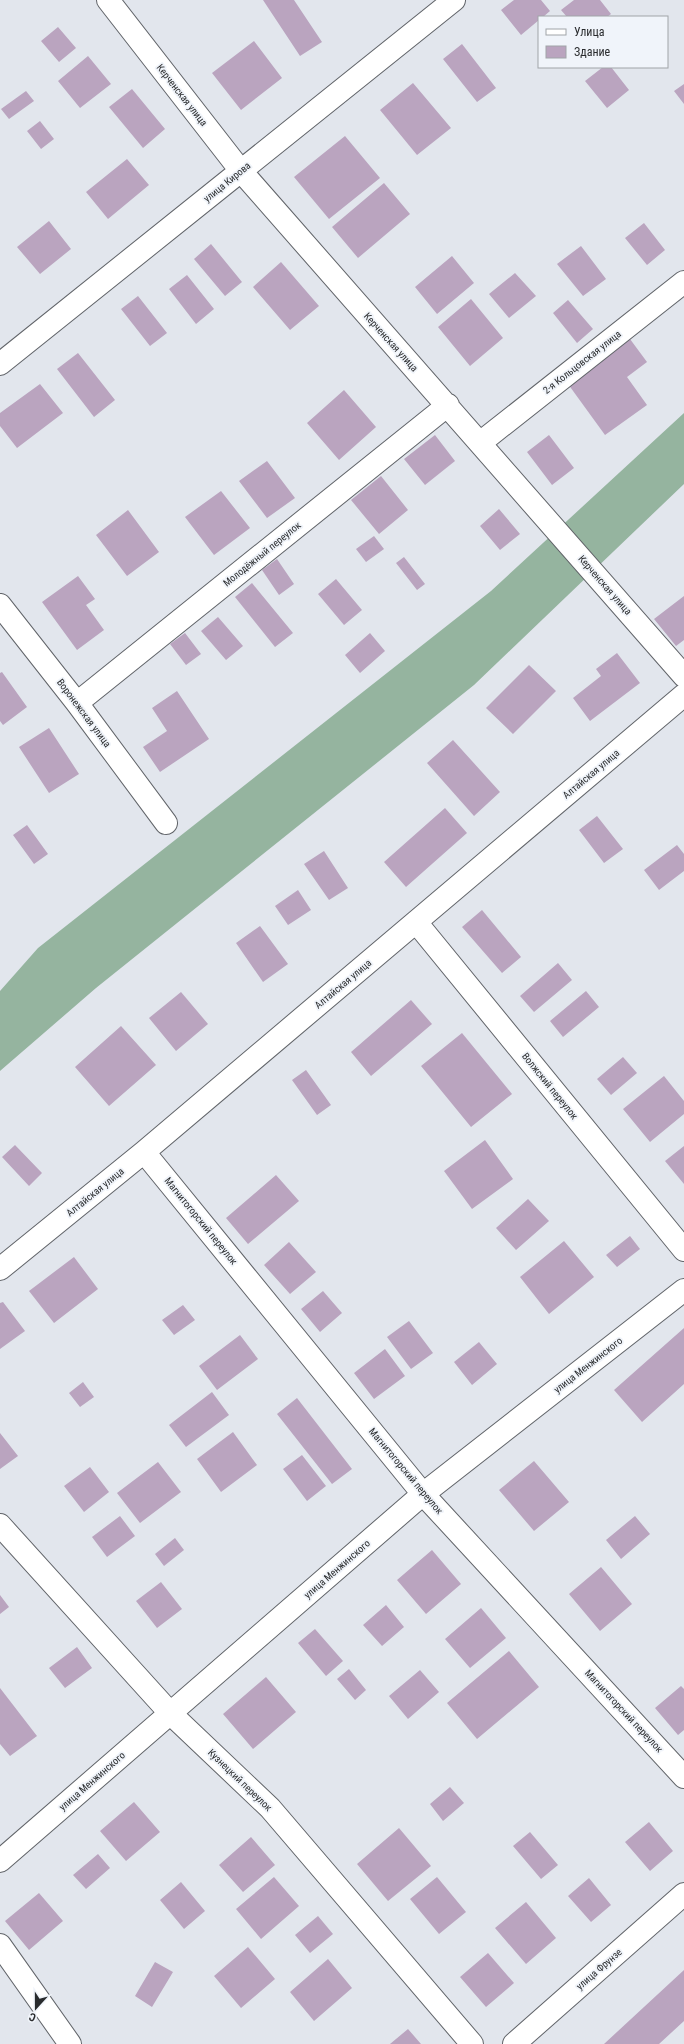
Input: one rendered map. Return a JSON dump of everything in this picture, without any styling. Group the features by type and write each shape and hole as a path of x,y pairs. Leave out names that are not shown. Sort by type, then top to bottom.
{"street":[{"name":"Керченская улица","path":"108,0 241,171 448,405 684,676"},
{"name":"улица Кирова","path":"0,364 454,0"},
{"name":"2-я Кольцовская улица","path":"480,443 684,282"},
{"name":"Молодёжный переулок","path":"76,702 448,405"},
{"name":"Воронежская улица","path":"0,605 76,702 166,822"},
{"name":"Алтайская улица","path":"0,1269 144,1152 684,695"},
{"name":"Волжский переулок","path":"416,922 684,1250"},
{"name":"Магнитогорский переулок","path":"144,1152 423,1494 684,1777"},
{"name":"улица Менжинского","path":"0,1861 423,1494 684,1290"},
{"name":"Кузнецкий переулок","path":"0,1525 171,1714 270,1808 472,2044"},
{"name":"улица Фрунзе","path":"514,2044 684,1894"},
{"path":"0,1945 70,2044"}],"green space":[{"path":"684,413 684,484 474,685 96,988 0,1071 0,991 38,948 491,591"}],"building":[{"path":"263,0 294,0 322,42 300,56"},
{"path":"514,0 541,0 550,11 544,16 538,16 538,21 521,35 501,10"},
{"path":"574,0 600,0 611,14 608,16 566,16 561,10"},
{"path":"58,27 76,48 59,62 41,41"},
{"path":"254,41 282,78 241,110 212,73"},
{"path":"462,44 496,88 477,102 443,59"},
{"path":"88,56 111,84 80,108 58,81"},
{"path":"602,68 612,68 629,90 607,108 585,81"},
{"path":"413,83 451,128 417,155 380,110"},
{"path":"684,84 684,104 674,91"},
{"path":"132,89 165,129 143,148 109,107"},
{"path":"26,91 34,101 9,119 1,109"},
{"path":"40,121 54,139 41,149 27,131"},
{"path":"345,136 380,178 329,219 294,177"},
{"path":"127,159 149,185 108,219 86,192"},
{"path":"384,183 410,214 358,258 332,227"},
{"path":"49,221 71,249 40,274 17,247"},
{"path":"644,223 665,250 647,265 625,238"},
{"path":"211,244 242,282 225,296 194,259"},
{"path":"581,246 606,279 583,296 557,264"},
{"path":"452,256 474,283 437,314 415,287"},
{"path":"281,262 319,306 290,330 253,287"},
{"path":"515,273 536,296 509,318 489,294"},
{"path":"187,275 214,309 196,324 169,289"},
{"path":"138,296 167,333 150,346 121,309"},
{"path":"471,299 503,338 470,366 438,327"},
{"path":"568,300 593,329 577,343 553,313"},
{"path":"630,339 647,362 627,377 647,405 605,435 568,384"},
{"path":"78,353 115,400 94,417 57,369"},
{"path":"40,384 63,413 17,448 0,426 0,413"},
{"path":"344,390 376,427 339,460 307,423"},
{"path":"435,435 455,461 425,485 404,459"},
{"path":"549,435 574,468 552,485 527,452"},
{"path":"267,461 295,498 267,518 239,481"},
{"path":"381,476 408,510 379,534 351,500"},
{"path":"221,491 250,528 214,555 185,517"},
{"path":"499,509 520,534 500,550 480,526"},
{"path":"128,510 159,552 127,576 96,535"},
{"path":"374,536 384,549 366,562 356,549"},
{"path":"404,557 425,584 417,590 396,563"},
{"path":"277,559 294,584 279,595 262,570"},
{"path":"78,576 95,599 86,605 104,630 77,650 42,602"},
{"path":"336,579 362,610 344,625 318,594"},
{"path":"252,583 293,633 275,647 235,597"},
{"path":"684,596 684,640 676,646 654,619"},
{"path":"218,617 243,646 226,660 201,631"},
{"path":"185,633 201,654 186,665 170,644"},
{"path":"370,633 385,651 360,673 345,655"},
{"path":"617,653 640,683 590,721 573,698 601,676 596,669"},
{"path":"529,665 556,691 513,734 486,708"},
{"path":"2,672 27,707 3,725 0,721 0,673"},
{"path":"177,691 209,739 160,772 143,747 167,731 152,708"},
{"path":"49,728 79,774 49,793 19,747"},
{"path":"453,740 500,792 474,816 427,763"},
{"path":"445,808 467,833 406,887 384,862"},
{"path":"597,816 623,849 604,863 579,830"},
{"path":"27,825 48,854 34,864 13,835"},
{"path":"677,845 684,854 684,871 659,890 644,870"},
{"path":"324,851 348,888 329,900 304,864"},
{"path":"298,890 311,910 288,925 275,906"},
{"path":"482,910 521,957 502,973 462,927"},
{"path":"260,926 288,964 263,982 236,943"},
{"path":"558,963 572,980 534,1012 520,996"},
{"path":"586,991 599,1007 563,1037 550,1021"},
{"path":"181,992 208,1024 176,1051 149,1018"},
{"path":"411,1000 432,1024 371,1076 351,1052"},
{"path":"121,1026 156,1065 109,1106 75,1067"},
{"path":"462,1033 512,1094 471,1127 421,1066"},
{"path":"623,1057 637,1073 611,1095 597,1079"},
{"path":"306,1070 331,1105 317,1115 292,1080"},
{"path":"664,1076 684,1101 684,1114 650,1142 623,1109"},
{"path":"485,1140 513,1179 472,1209 444,1171"},
{"path":"15,1145 42,1173 29,1186 2,1157"},
{"path":"684,1146 684,1184 665,1161"},
{"path":"276,1175 299,1201 248,1244 226,1218"},
{"path":"528,1199 549,1221 516,1250 496,1228"},
{"path":"630,1236 640,1249 617,1267 606,1255"},
{"path":"564,1241 594,1277 549,1314 520,1277"},
{"path":"289,1242 316,1272 290,1294 264,1265"},
{"path":"74,1257 98,1289 54,1323 29,1291"},
{"path":"323,1291 342,1313 320,1332 301,1309"},
{"path":"3,1302 25,1331 0,1349 0,1303"},
{"path":"183,1305 195,1320 174,1335 162,1320"},
{"path":"409,1321 433,1353 411,1369 387,1337"},
{"path":"684,1328 684,1384 642,1422 614,1390"},
{"path":"240,1335 258,1359 217,1390 199,1366"},
{"path":"479,1342 497,1364 472,1385 454,1362"},
{"path":"385,1349 405,1376 374,1399 354,1373"},
{"path":"83,1382 94,1397 80,1407 69,1393"},
{"path":"212,1392 229,1415 186,1447 169,1425"},
{"path":"297,1398 352,1469 332,1484 277,1414"},
{"path":"233,1432 257,1465 221,1492 197,1459"},
{"path":"0,1433 18,1456 0,1469"},
{"path":"302,1455 326,1486 307,1501 283,1469"},
{"path":"534,1461 569,1502 534,1531 499,1490"},
{"path":"158,1462 181,1492 140,1523 117,1493"},
{"path":"90,1467 109,1492 84,1512 64,1486"},
{"path":"120,1516 135,1536 107,1557 92,1537"},
{"path":"635,1516 650,1534 621,1559 606,1540"},
{"path":"175,1538 184,1550 164,1566 155,1554"},
{"path":"432,1550 461,1584 426,1614 397,1580"},
{"path":"601,1567 632,1604 600,1631 569,1594"},
{"path":"161,1582 182,1609 157,1628 136,1601"},
{"path":"0,1595 9,1607 0,1614"},
{"path":"386,1605 404,1627 382,1646 363,1625"},
{"path":"481,1608 506,1638 470,1668 445,1639"},
{"path":"315,1629 343,1661 326,1676 298,1643"},
{"path":"77,1647 92,1668 65,1688 49,1668"},
{"path":"509,1651 539,1687 477,1739 447,1703"},
{"path":"349,1669 366,1690 355,1700 337,1679"},
{"path":"420,1670 439,1692 408,1719 389,1696"},
{"path":"266,1677 296,1712 253,1749 223,1714"},
{"path":"681,1686 684,1689 684,1730 678,1735 655,1708"},
{"path":"0,1688 37,1736 10,1756 0,1744"},
{"path":"450,1787 464,1803 443,1821 430,1804"},
{"path":"134,1802 160,1832 126,1861 100,1831"},
{"path":"649,1822 673,1851 650,1871 625,1842"},
{"path":"399,1828 431,1866 388,1901 357,1864"},
{"path":"530,1832 558,1865 541,1879 513,1846"},
{"path":"251,1837 275,1865 243,1892 219,1865"},
{"path":"98,1854 110,1868 86,1889 73,1875"},
{"path":"274,1877 299,1906 261,1939 236,1909"},
{"path":"437,1877 466,1912 439,1934 410,1899"},
{"path":"589,1878 611,1905 591,1922 568,1896"},
{"path":"181,1882 205,1911 184,1929 160,1900"},
{"path":"39,1893 63,1921 29,1950 5,1921"},
{"path":"526,1902 556,1938 526,1964 495,1928"},
{"path":"318,1916 333,1934 310,1953 295,1935"},
{"path":"248,1947 275,1979 241,2008 214,1976"},
{"path":"488,1953 514,1983 486,2007 460,1977"},
{"path":"328,1959 352,1988 314,2021 290,1992"},
{"path":"155,1962 173,1972 152,2007 135,1996"},
{"path":"684,1970 684,2021 659,2044 604,2044"},
{"path":"408,2029 421,2044 390,2044"}]}
